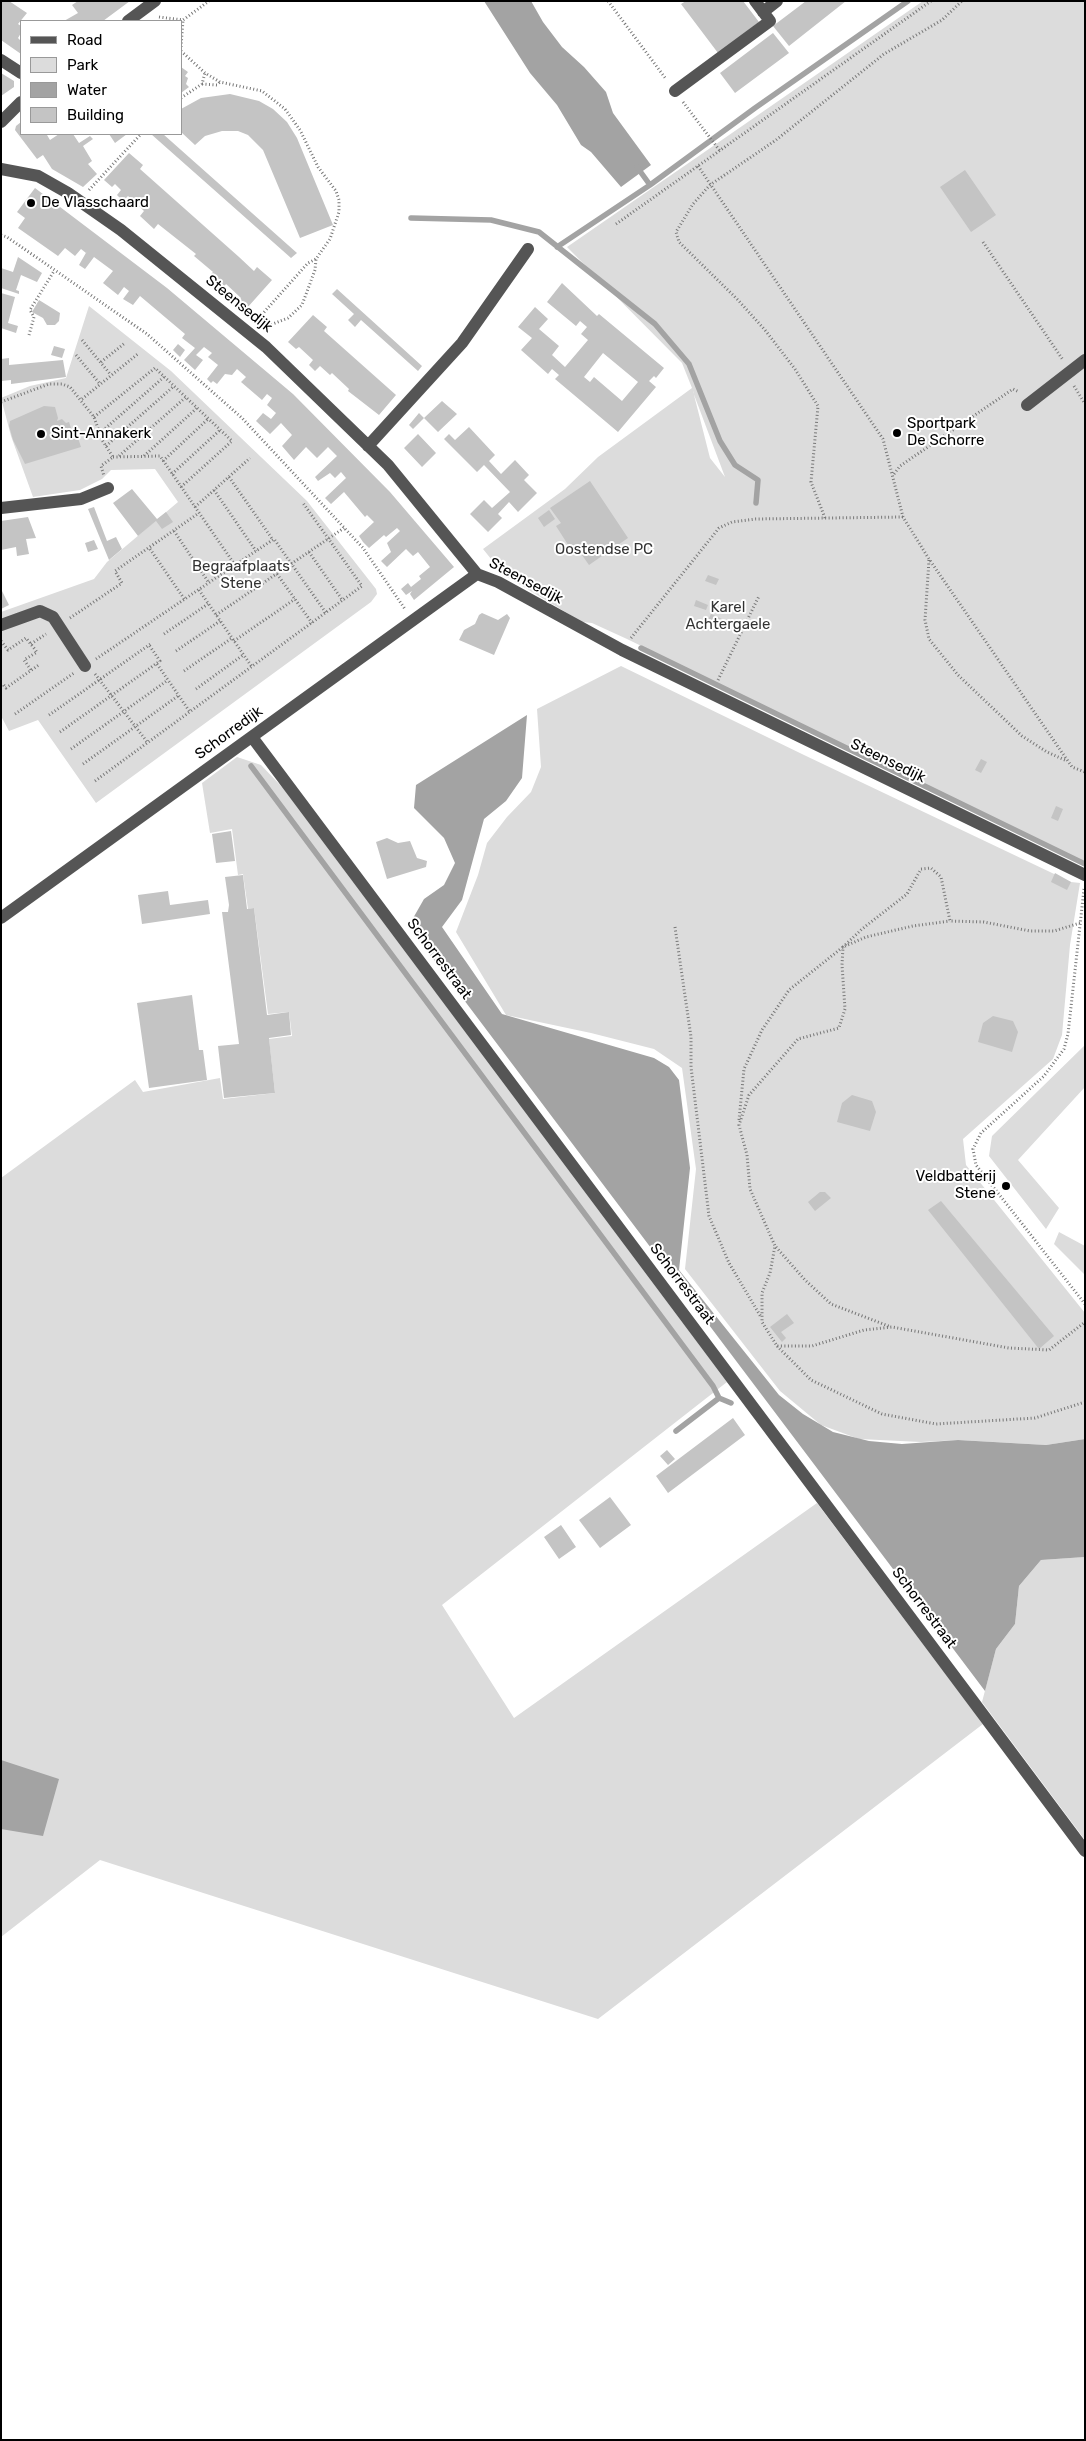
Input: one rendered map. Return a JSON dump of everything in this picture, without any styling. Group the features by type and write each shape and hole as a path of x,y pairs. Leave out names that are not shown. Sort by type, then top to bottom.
{"street":[{"path":"133,17 155,1"},
{"path":"675,91 770,21 755,1"},
{"path":"763,12 777,1"},
{"path":"1,60 20,73"},
{"path":"1,122 20,103"},
{"name":"Steensedijk","path":"1,169 38,176 79,200 121,230 266,346 388,464 477,574 498,582 622,650 1085,874"},
{"path":"368,446 462,343 528,249"},
{"path":"1030,402 1068,371 1085,360"},
{"path":"1,508 81,499 108,488"},
{"name":"Schorredijk","path":"1,918 477,574"},
{"path":"1,625 40,611 53,617 85,666"},
{"name":"Schorrestraat","path":"252,737 1085,1851"}],"path":[{"path":"133,17 183,20 209,1"},
{"path":"608,1 720,151"},
{"path":"616,224 931,1"},
{"path":"826,518 811,482 818,406 795,369 765,330 738,300 679,242 676,232 694,204 710,185 776,140 884,54 942,20 962,1"},
{"path":"182,34 183,20"},
{"path":"182,52 205,73 220,82 262,92 285,109 300,130 318,167 336,191 339,212 336,226 330,239 316,259 311,284 302,305 288,318 270,325 260,316"},
{"path":"202,84 205,73"},
{"path":"182,97 202,84 217,85 220,82"},
{"path":"79,200 140,135"},
{"path":"698,166 883,439 903,517 929,559 1072,767 1085,772"},
{"path":"1,235 8,237 54,271 147,334 242,418 363,548 413,620"},
{"path":"984,242 1045,330 1068,371 1076,391 1085,404"},
{"path":"248,332 308,263 316,259"},
{"path":"29,335 34,317 30,310 54,271"},
{"path":"82,340 111,375"},
{"path":"101,362 125,344"},
{"path":"82,399 139,353"},
{"path":"76,355 100,384"},
{"path":"94,417 155,368 232,441 181,487"},
{"path":"100,433 164,377"},
{"path":"1,402 32,390 62,384 70,387 82,399 94,417 106,446 113,457"},
{"path":"106,446 174,386"},
{"path":"893,474 900,466 1013,389 1030,402"},
{"path":"118,457 186,398"},
{"path":"144,456 197,408"},
{"path":"163,461 208,419"},
{"path":"172,474 220,430"},
{"path":"108,488 101,466 113,457 160,456 235,565"},
{"path":"195,507 250,458"},
{"path":"229,477 326,613"},
{"path":"214,490 256,551"},
{"path":"96,781 362,586 303,503"},
{"path":"32,644 122,583 115,571 199,513"},
{"path":"622,650 719,528 732,522 756,519 903,517"},
{"path":"216,615 344,528"},
{"path":"174,531 209,583"},
{"path":"15,714 273,540"},
{"path":"150,548 185,600"},
{"path":"309,552 343,601"},
{"path":"929,559 925,620 929,639 958,675 1022,736 1047,752 1068,761"},
{"path":"277,574 312,623"},
{"path":"199,590 252,667"},
{"path":"720,676 759,596"},
{"path":"184,671 295,599"},
{"path":"164,634 208,604"},
{"path":"176,651 220,621"},
{"path":"2,644 8,650 26,638 37,652 24,660 31,670"},
{"path":"49,715 151,644 160,661 157,664 60,732"},
{"path":"196,689 243,655"},
{"path":"1,685 3,684 6,688 40,664"},
{"path":"157,664 190,712"},
{"path":"85,666 101,679 148,743"},
{"path":"71,749 168,680"},
{"path":"83,764 178,696"},
{"path":"950,921 941,877 936,870 926,867 921,869 907,894 862,928 843,947 789,990 762,1030 744,1069 739,1125 747,1155 750,1189 775,1246 804,1280 831,1304 892,1327 1009,1348 1049,1350 1085,1322"},
{"path":"1085,881 1069,1027 1064,1049 1044,1076 981,1133 973,1149 976,1165 1085,1304"},
{"path":"843,947 866,937 913,926 950,921 984,922 1030,931 1054,931 1080,923"},
{"path":"675,927 691,1037 691,1067 709,1216 729,1263 762,1317"},
{"path":"739,1125 749,1095 798,1039 816,1033 829,1032 839,1028 842,1023 844,1009 843,947"},
{"path":"775,1246 770,1273 762,1292 762,1322 777,1346 811,1380 882,1414 936,1424 1036,1418 1085,1402"},
{"path":"777,1346 812,1346 864,1330 892,1327"}],"green space":[{"name":"Sportpark De Schorre","path":"923,1 1085,1 1085,862 627,639 592,623 582,622 504,575 483,549 565,489 598,457 692,388 682,363 567,247","holes":["694,394 725,477 710,458"]},
{"name":"Begraafplaats Stene","path":"89,306 171,371 307,501 376,589 377,594 371,602 96,803 38,720 9,731 1,716 1,612 94,579 107,562 178,502 155,469 111,470 102,479 80,490 33,497 11,436 1,398 30,386 66,378"},
{"path":"621,666 1071,882 1080,883 1070,945 1062,1035 1053,1059 963,1139 966,1165 1085,1313 1085,1439 1046,1445 959,1440 921,1442 859,1439 821,1425 780,1391 685,1269 696,1169 682,1068 654,1049 506,1015 456,932 478,875 487,843 507,817 531,792 541,767 537,709"},
{"path":"237,757 261,765 283,788 727,1382 442,1605 514,1718 817,1503 983,1724 598,2019 100,1860 1,1937 1,1178 135,1080 143,1092 220,1078 223,1099 275,1093 269,1039 292,1036 289,1012 268,1014 254,908 248,909 243,874 238,875 232,829 210,833 202,783"},
{"path":"1085,1045 1085,1087 1018,1160 1059,1208 1046,1229 989,1156 992,1136"},
{"path":"1059,1232 1085,1246 1085,1275 1054,1244"},
{"path":"1085,1557 1085,1840 982,1702 996,1649 1015,1624 1019,1586 1041,1560"}],"water":[{"path":"484,1 531,1 543,22 562,47 584,67 606,92 613,113 651,165 621,187 591,152 581,145 557,105 530,73"},
{"path":"527,715 522,778 506,801 484,819 462,900 442,927 502,1014 654,1058 669,1067 679,1080 690,1168 679,1270 779,1395 803,1414 833,1432 869,1441 902,1444 958,1440 1046,1445 1085,1439 1085,1557 1041,1560 1019,1586 1015,1624 996,1649 985,1691 418,939 412,920 424,899 444,885 455,863 444,838 414,808 416,785"},
{"path":"1,1760 59,1779 43,1836 1,1829"}],"building":[{"path":"1,1 9,1 27,13 18,24 20,25 18,38 20,40 20,53 1,40"},
{"path":"78,1 130,1 104,20 66,20 78,13 72,5"},
{"path":"686,1 743,1 759,22 718,53 681,4"},
{"path":"806,1 846,1 789,46 773,26"},
{"path":"773,33 789,53 735,93 720,73"},
{"path":"182,68 188,72 185,76 188,78 186,84 189,87 182,92"},
{"path":"1,73 14,81 14,87 1,96"},
{"path":"230,94 259,101 273,109 287,122 297,138 333,225 300,238 263,150 248,135 238,131 222,131 205,136 195,145 182,133 182,108 201,98"},
{"path":"20,123 20,135 47,135 50,140 58,135 74,135 79,143 90,136 93,139 83,146 92,161 88,164 97,174 83,187 52,169 43,155 37,159 15,130"},
{"path":"110,135 126,135 115,143"},
{"path":"152,135 164,135 297,253 291,258"},
{"path":"129,153 143,165 140,169 254,271 257,267 272,280 247,308 239,300 241,298 226,284 222,290 208,277 213,272 194,256 196,254 158,224 154,229 140,216 144,211 128,196 123,201 117,195 121,190 115,184 112,187 104,180"},
{"path":"965,170 996,215 971,232 940,187"},
{"path":"35,188 167,288 293,394 390,492 454,567 414,600 410,594 412,591 406,595 401,589 408,583 411,587 421,579 419,576 430,567 418,552 413,556 406,549 387,567 381,561 391,552 387,543 400,531 397,528 386,537 384,535 369,548 359,536 374,522 367,515 365,517 344,492 331,504 325,498 346,478 341,472 335,478 330,473 318,481 315,477 337,456 328,447 317,458 306,447 294,460 282,446 292,435 281,423 270,434 256,421 263,413 271,419 276,413 267,405 272,398 267,394 262,400 241,382 246,377 237,369 232,375 225,374 217,384 213,381 211,383 207,379 218,365 208,357 212,353 204,347 196,355 203,360 195,370 184,360 195,348 182,338 185,334 140,296 133,305 123,299 129,291 124,287 118,295 103,283 113,271 94,257 85,269 79,265 86,253 81,249 75,256 65,248 58,256 18,228 25,218 17,212"},
{"path":"18,257 42,273 37,282 21,275 16,290 19,291 19,294 1,288 1,268 13,272"},
{"path":"562,283 597,316 599,314 664,368 656,378 654,376 649,381 656,387 618,432 555,379 559,375 552,369 548,374 521,350 532,338 518,327 535,307 548,319 539,329 559,346 552,355 565,367 588,340 581,334 587,327 580,321 576,326 547,302","holes":["603,353 638,382 622,401 594,377 590,382 584,377"]},
{"path":"337,289 422,366 418,371 361,320 355,327 348,320 354,314 332,294"},
{"path":"1,293 15,297 8,323 18,326 16,333 1,328"},
{"path":"39,300 60,313 59,321 55,325 47,325 43,318 32,312"},
{"path":"313,315 327,327 324,331 396,395 379,415 348,391 349,389 332,373 330,375 320,366 315,371 309,365 313,360 299,347 296,349 288,342"},
{"path":"178,344 185,350 180,357 173,350"},
{"path":"54,346 65,349 62,358 51,355"},
{"path":"9,358 9,365 63,360 66,377 11,384 11,380 1,381 1,359"},
{"path":"442,401 457,414 438,432 424,418"},
{"name":"Sint-Annakerk","path":"44,406 55,407 57,421 62,419 66,423 69,422 72,431 69,436 78,438 81,447 25,464 13,440 9,426 10,421"},
{"path":"419,413 424,418 413,429 409,425"},
{"path":"469,427 495,455 489,461 501,474 515,460 529,475 524,480 537,493 518,512 509,502 498,514 502,518 488,532 470,514 484,500 492,508 510,492 484,465 477,472 444,439 449,434 455,440"},
{"path":"418,434 436,453 422,467 404,448"},
{"path":"590,481 628,538 589,565 577,548 572,551 556,526 561,523 550,508"},
{"path":"132,489 157,519 166,512 173,522 162,529 156,521 138,536 113,503"},
{"path":"94,507 107,541 116,537 122,549 109,560 88,509"},
{"path":"549,510 555,519 544,527 538,518"},
{"path":"28,517 36,538 26,539 29,554 17,556 16,547 1,550 1,521"},
{"path":"94,540 98,549 88,552 85,543"},
{"path":"708,575 719,579 716,585 705,581"},
{"path":"1,589 9,605 1,609"},
{"path":"696,600 708,605 706,610 694,606"},
{"path":"482,613 498,620 507,614 510,618 494,655 459,640 464,630 475,624"},
{"path":"711,614 722,619 719,625 708,620"},
{"path":"981,759 987,762 981,773 975,770"},
{"path":"1056,806 1063,809 1058,821 1051,818"},
{"path":"231,831 235,861 216,863 212,834"},
{"path":"387,838 398,843 410,841 417,858 427,861 426,867 387,879 376,842"},
{"path":"1055,873 1071,882 1067,890 1051,882"},
{"path":"243,875 247,909 254,908 267,1015 289,1012 291,1035 269,1038 275,1093 224,1098 218,1046 239,1044 222,912 228,912 229,905 225,877"},
{"path":"168,891 170,905 208,900 210,914 142,924 138,895"},
{"path":"192,995 199,1050 203,1050 207,1080 149,1088 137,1003"},
{"path":"993,1016 1013,1021 1018,1032 1012,1052 978,1042 983,1023"},
{"path":"852,1095 872,1101 876,1112 870,1131 837,1122 842,1103"},
{"path":"820,1192 825,1192 831,1198 815,1211 808,1202"},
{"path":"941,1201 1054,1336 1039,1349 928,1210"},
{"path":"787,1314 794,1323 781,1332 786,1338 782,1342 770,1327"},
{"path":"733,1418 745,1435 668,1493 656,1476"},
{"path":"667,1450 675,1459 668,1465 660,1456"},
{"path":"610,1497 631,1525 600,1548 579,1520"},
{"path":"561,1525 576,1547 559,1559 544,1537"}],"waterway":[{"path":"557,247 650,185 755,108 908,1"},
{"path":"637,167 650,185"},
{"path":"411,218 491,220 539,232 655,324 689,364 720,441 735,465 758,480 756,503"},
{"path":"641,648 1085,864"},
{"path":"251,766 713,1386 719,1398"},
{"path":"676,1431 719,1398 731,1403"}],"place":[{"name":"De Vlasschaard","path":"31,203"},
{"name":"Sportpark De Schorre","path":"897,433"},
{"name":"Sint-Annakerk","path":"41,434"},
{"name":"Veldbatterij Stene","path":"1006,1186"}],"park label":[{"name":"Oostendse PC","path":"604,550"},
{"name":"Karel Achtergaele","path":"728,616"}]}
